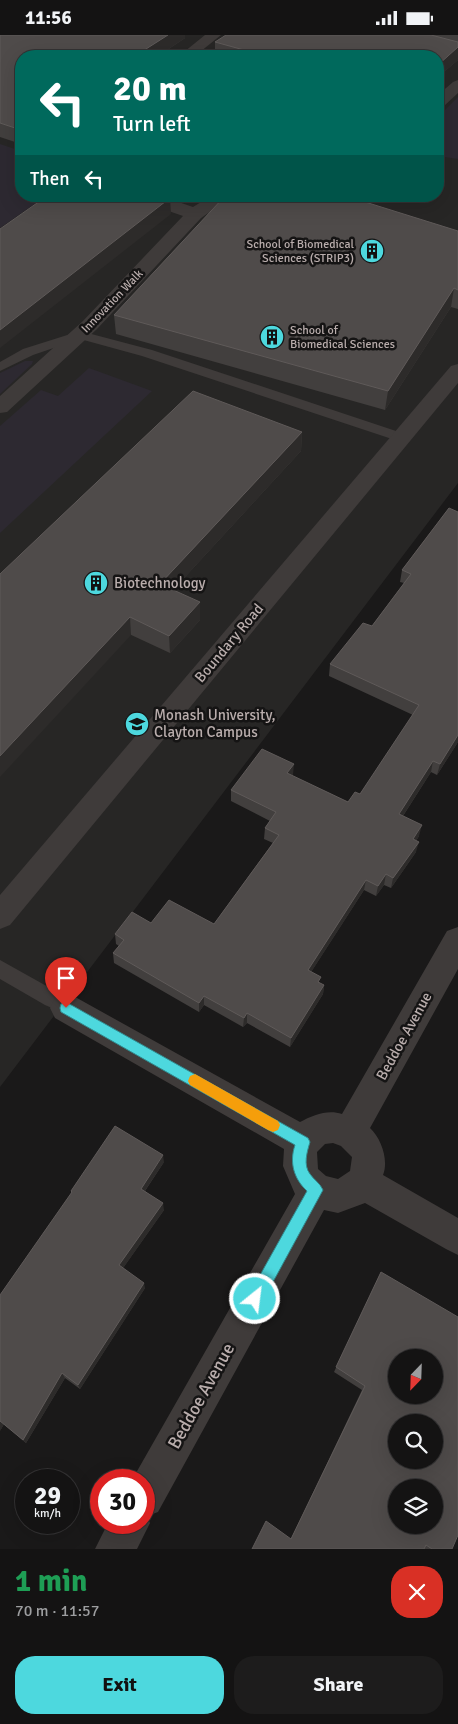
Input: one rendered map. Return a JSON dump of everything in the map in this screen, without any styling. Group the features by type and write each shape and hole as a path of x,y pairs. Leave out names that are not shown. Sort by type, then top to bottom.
{"street":[{"path":"194,50 214,35"},
{"path":"444,98 458,85"},
{"path":"160,202 195,214"},
{"name":"Innovation Walk","path":"0,407 80,335 195,214 214,202"},
{"name":"Boundary Road","path":"0,916 458,370"},
{"name":"Beddoe Avenue","path":"350,1131 458,940"},
{"path":"59,1004 303,1142"},
{"path":"333,1127 350,1131 365,1146 369,1160 369,1170 364,1183 344,1196 331,1196 316,1190 304,1179 300,1167 299,1155 303,1142 310,1134 321,1128 333,1127"},
{"path":"364,1183 458,1237"},
{"name":"Beddoe Avenue","path":"155,1478 316,1190"},
{"path":"115,1549 124,1534"}],"lane":[{"path":"0,367 28,352 80,335 147,353 400,437"},
{"path":"0,969 59,1004"}],"shaded area":[{"name":"Monash University, Clayton Campus","path":"0,35 458,35 458,483 0,1087"},
{"path":"458,97 458,159 444,157 444,111"},
{"path":"0,144 15,149 15,202 37,202 0,228"},
{"path":"25,361 33,361 0,394 0,373"},
{"path":"89,368 152,391 0,533 0,426 41,390 58,396"}],"building":[{"path":"0,35 168,35 144,50 15,50 15,128 0,123"},
{"path":"226,35 431,35 458,42 458,47 444,60 444,50 244,50 215,42"},
{"path":"38,202 165,202 0,330 0,229"},
{"path":"219,202 365,202 458,231 458,290 454,288 388,391 114,315"},
{"name":"Biotechnology","path":"193,391 302,432 160,584 200,602 169,636 130,617 0,756 0,574"},
{"path":"449,508 458,512 458,735 440,764 433,761 399,814 422,825 413,839 419,842 393,878 386,874 378,886 366,880 308,970 321,977 318,982 324,985 291,1038 247,1013 244,1018 204,996 199,1003 113,953 124,940 115,934 132,912 151,923 169,900 214,924 279,835 265,828 276,812 231,790 262,749 294,764 287,773 348,802 355,792 360,794 419,705 330,664 363,623 372,626 411,574 402,570"},
{"path":"115,1126 163,1155 141,1189 163,1203 119,1265 144,1283 78,1385 62,1373 23,1440 0,1421 0,1295 72,1192"},
{"path":"381,1272 458,1317 458,1535 452,1549 432,1549 426,1545 424,1549 252,1549 266,1521 291,1539 365,1386 336,1367"}],"slow traffic":[{"path":"195,1081 273,1125"}],"place":[{"name":"School of Biomedical Sciences (STRIP3)","path":"372,251"},
{"name":"School of Biomedical Sciences","path":"272,337"},
{"name":"Biotechnology","path":"96,583"},
{"name":"Monash University, Clayton Campus","path":"137,724"}],"route":[{"path":"66,1008 303,1142 299,1155 300,1167 304,1179 316,1190 255,1299"}]}
